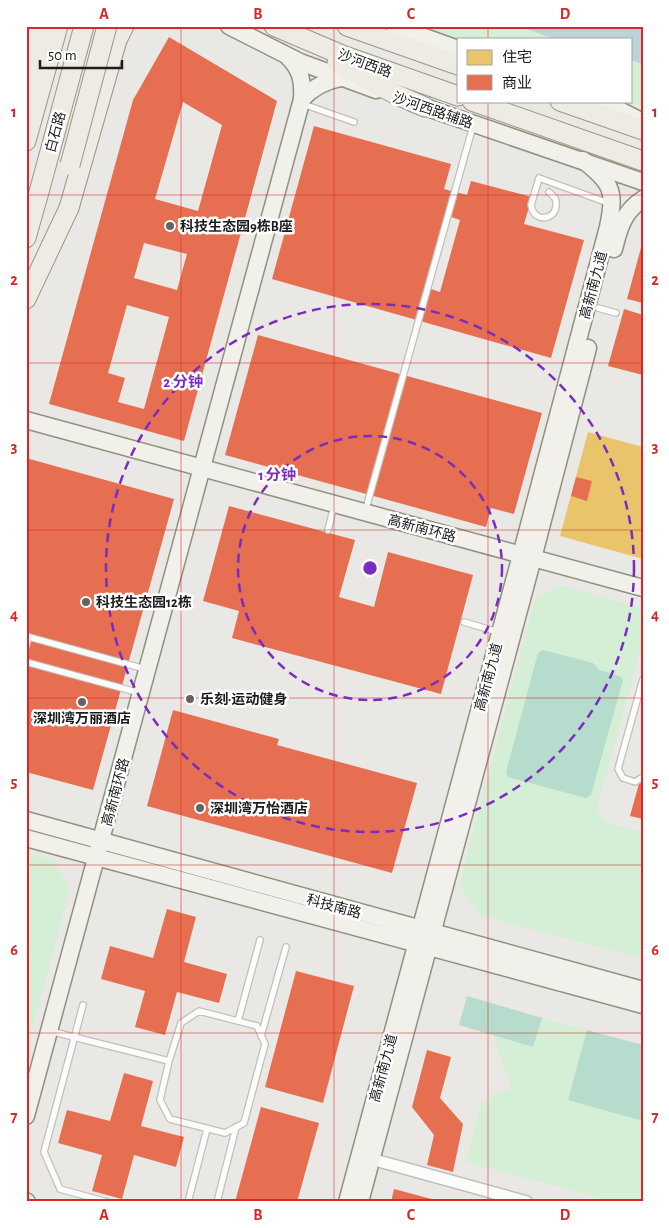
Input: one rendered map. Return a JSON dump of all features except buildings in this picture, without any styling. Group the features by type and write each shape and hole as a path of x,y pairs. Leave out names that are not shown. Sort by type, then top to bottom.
{"main road":[{"path":"26,85 40,26"},
{"name":"白石路","path":"26,141 58,26"},
{"name":"白石路","path":"26,238 84,26"},
{"path":"274,26 373,83 425,107"},
{"name":"沙河西路","path":"274,26 334,52 457,96"},
{"name":"沙河西路","path":"347,26 457,66"},
{"path":"42,266 70,165 117,30"},
{"path":"26,299 69,208 117,30"},
{"path":"475,102 643,161"},
{"path":"563,102 643,130"}],"street":[{"name":"沙河西路辅路","path":"229,26 288,56 340,78 643,182"},
{"path":"394,26 457,49"},
{"path":"202,468 302,101 302,79 296,64 288,56"},
{"path":"302,101 313,88 324,82 340,78"},
{"path":"604,102 643,122"},
{"name":"高新南九道","path":"424,938 500,632 527,557 608,227 612,205 610,187 606,180 583,160"},
{"name":"高新南九道","path":"346,1202 365,1157 527,557 622,221 632,208 643,199"},
{"name":"高新南环路","path":"26,420 643,588"},
{"name":"高新南环路","path":"26,1116 202,468"},
{"name":"科技南路","path":"26,820 99,849 424,938 643,1005"},
{"name":"科技南路","path":"26,838 99,849"},
{"name":"科技南路","path":"424,938 643,990"},
{"path":"365,1157 527,1202"},
{"name":"高新南九道","path":"360,1202 365,1157"}],"lane":[{"path":"302,101 354,122"},
{"path":"365,512 474,124"},
{"path":"549,192 555,198 556,210 546,218 537,216 531,209 531,205 539,178 612,205"},
{"path":"598,308 616,313"},
{"path":"328,530 335,504"},
{"path":"464,622 500,632"},
{"path":"26,646 29,637 148,670"},
{"path":"26,662 141,694"},
{"path":"643,679 618,769 623,778 635,782 643,777"},
{"path":"238,1022 260,940"},
{"path":"262,1036 286,946"},
{"path":"83,1005 44,1152 60,1190 107,1202"},
{"path":"199,1011 257,1026 262,1036 265,1044 244,1123 225,1133 170,1119 160,1100 181,1023 199,1011"},
{"path":"50,1031 170,1061"},
{"path":"217,1202 236,1127"},
{"path":"188,1202 207,1129"}],"green space":[{"path":"420,26 643,26 643,108 626,102 632,102 632,38 457,38 457,41"},
{"path":"559,585 643,608 643,642 597,808 604,819 616,825 643,832 643,959 479,915 459,884 535,599"},
{"path":"543,650 593,663 599,670 620,676 623,680 591,795 586,798 508,777 506,772 538,653"},
{"path":"26,853 54,860 70,890 26,1052"},
{"path":"467,996 542,1018 533,1047 459,1025"},
{"path":"542,1018 587,1030 568,1100 643,1121 643,1202 614,1202 466,1162 481,1102 511,1088 493,1035 533,1047"},
{"path":"587,1030 643,1045 643,1121 568,1100"}],"water":[{"path":"519,26 643,26 643,64 632,61 632,38 551,38"}],"place":[{"name":"科技生态园9栋B座","path":"170,226"},
{"name":"科技生态园12栋","path":"86,602"},
{"name":"乐刻·运动健身","path":"190,699"},
{"name":"深圳湾万丽酒店","path":"82,702"},
{"name":"深圳湾万怡酒店","path":"200,808"}]}
